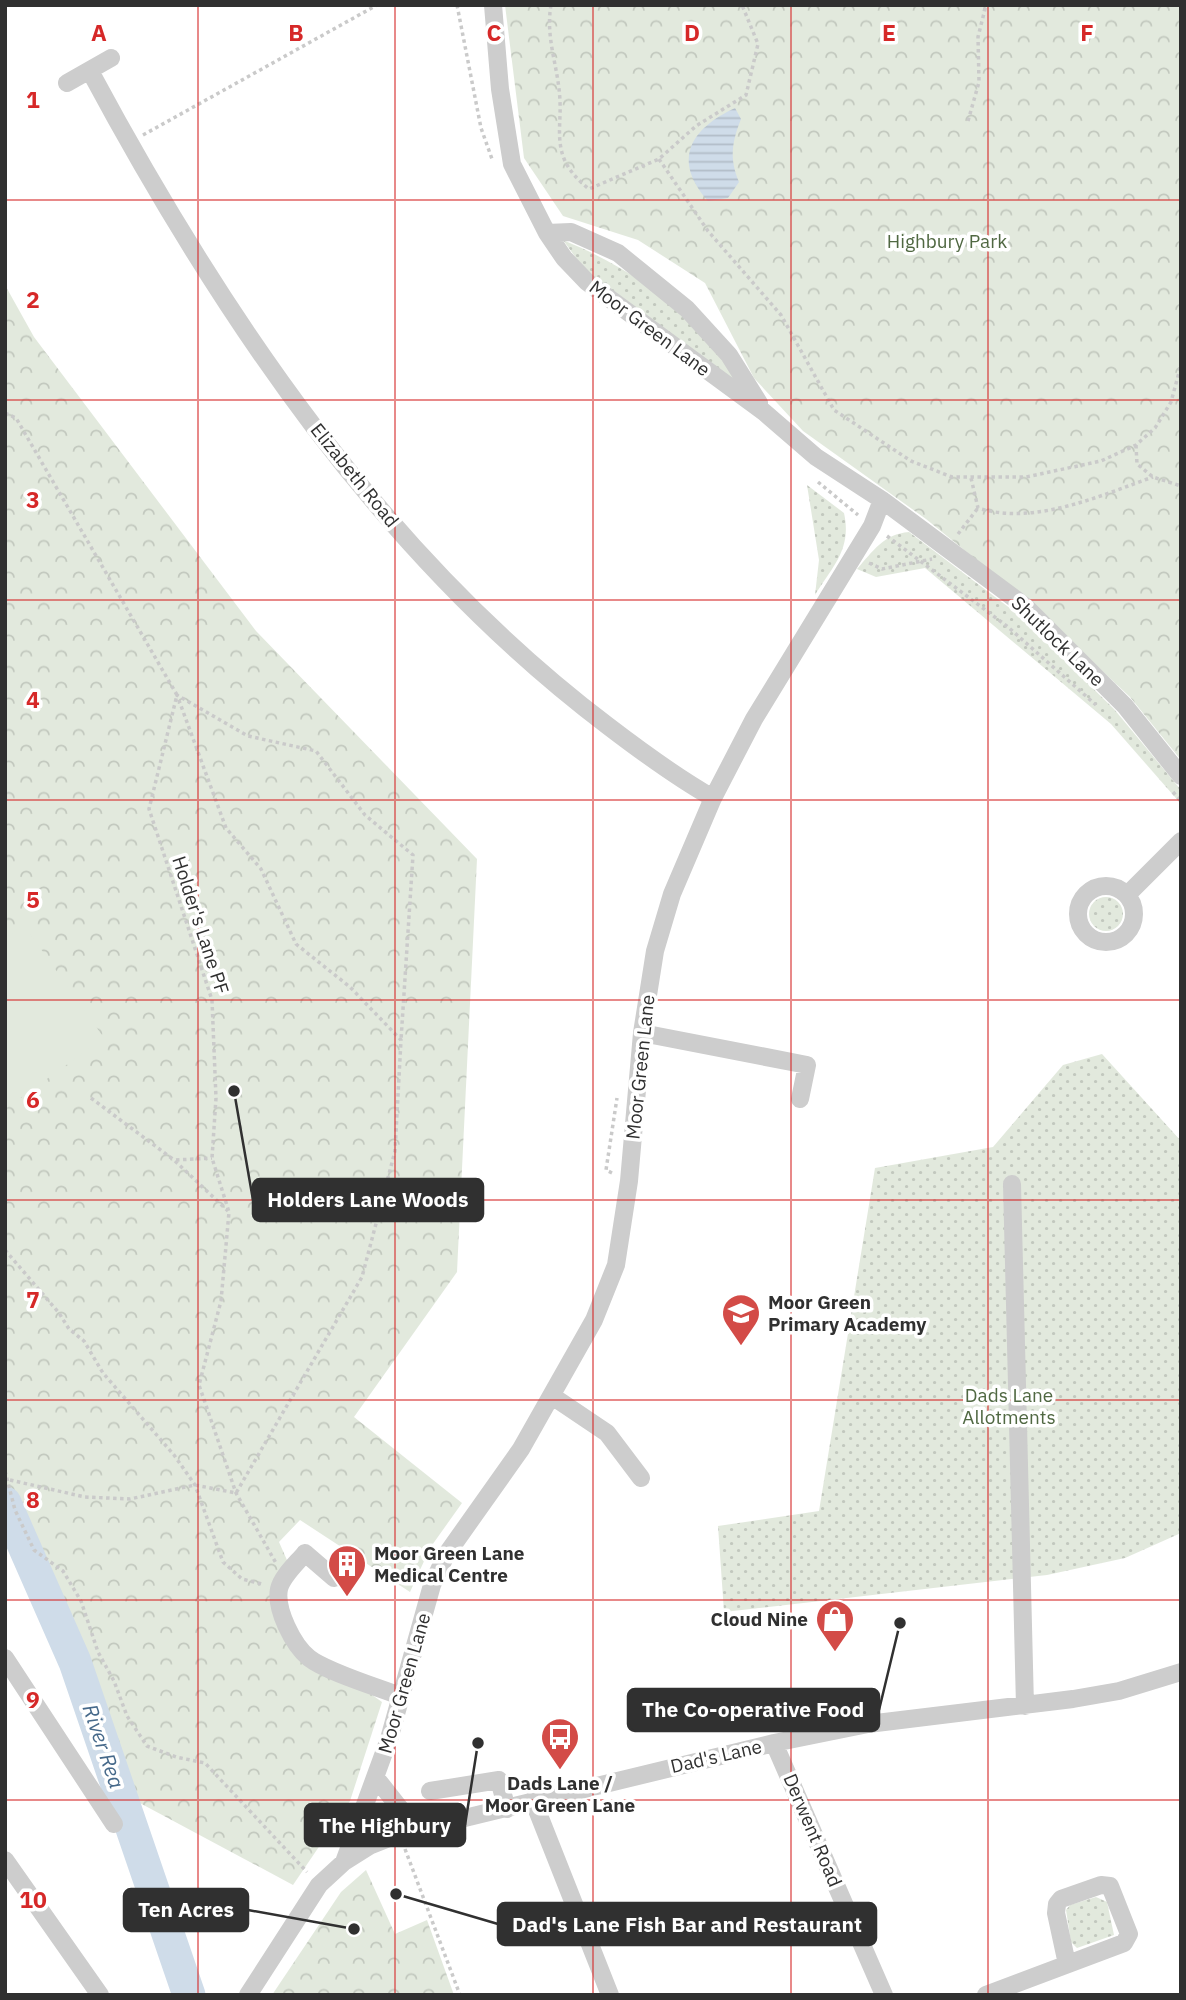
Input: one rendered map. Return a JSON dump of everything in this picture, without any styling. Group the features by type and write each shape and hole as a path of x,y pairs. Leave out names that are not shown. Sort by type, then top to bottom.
{"street":[{"name":"Moor Green Lane","path":"248,1995 319,1885 344,1862 376,1778 432,1585 446,1555 521,1450 594,1320 616,1265 629,1181 642,1033 654,951 672,894 713,798 754,719 872,526 882,500 816,457 764,412 587,282 564,258 547,233 512,164 500,89 493,5"},
{"path":"67,83 111,58"},
{"name":"Elizabeth Road","path":"90,71 129,143 222,300 329,445 446,583 552,684 674,776 713,798"},
{"name":"Moor Green Lane","path":"547,233 571,232 618,253 687,309 729,355 764,412"},
{"name":"Shutlock Lane","path":"882,500 1026,607 1125,706 1181,776"},
{"path":"1127,895 1181,841"},
{"path":"642,1033 807,1065 800,1099"},
{"path":"1012,1184 1025,1706"},
{"path":"552,1396 607,1433 641,1478"},
{"path":"334,1578 305,1553 282,1583 285,1621 309,1658 400,1696"},
{"path":"5,1658 114,1824"},
{"name":"Dad's Lane","path":"344,1862 370,1845 408,1832 774,1743 868,1724 1025,1706 1119,1691 1181,1672"},
{"name":"Derwent Road","path":"774,1743 884,1995"},
{"name":"Moor Green Lane","path":"376,1778 408,1832"},
{"path":"430,1791 499,1780 507,1809"},
{"path":"533,1800 610,1995"},
{"path":"5,1860 100,1995"},
{"path":"986,1995 1119,1947 1128,1939 1129,1934 1110,1886 1101,1885 1061,1899 1057,1904 1056,1913 1067,1964"}],"path":[{"path":"129,143 377,5"},
{"path":"551,5 547,25 561,102 558,127 564,159 576,179 589,189 659,159 696,126 746,95 758,44 742,5"},
{"path":"968,121 979,82 978,37 986,5"},
{"path":"659,159 708,231 780,315 834,410 911,461 952,477 971,478 995,475 1026,477 1101,461 1136,446 1155,428 1171,402 1181,365"},
{"path":"5,413 16,418 177,695 226,828 261,869 296,944 350,987 401,1040"},
{"path":"1136,446 1137,464 1153,477 1181,486"},
{"path":"978,508 997,514 1068,507 1153,477"},
{"path":"971,478 978,508"},
{"path":"854,555 882,569 925,562 947,548 978,508"},
{"path":"10,1480 85,1497 130,1499 195,1485 236,1493 362,1278 395,1152 413,855 365,815 316,751 248,736 177,695"},
{"name":"Holder's Lane PF","path":"177,695 149,809 212,1000 216,1098 212,1158 229,1212 221,1301 199,1385 236,1493 282,1583"},
{"path":"91,1098 174,1160 229,1212"},
{"path":"174,1160 212,1158"},
{"path":"5,1250 59,1313 69,1329 84,1341 103,1373 195,1485 223,1562 242,1579 282,1583"},
{"path":"5,1471 10,1480 15,1510 34,1550 63,1571 81,1601 98,1652 114,1681 127,1716 147,1746 176,1758 205,1763 319,1885"},
{"path":"408,1832 460,1995"}],"green space":[{"name":"Highbury Park","path":"505,5 1181,5 1181,760 1130,697 1032,605 926,519 803,431 754,378 705,283 638,240 563,216 524,158"},
{"path":"563,240 622,269 671,304 713,347 752,400 592,280"},
{"path":"5,285 34,337 256,631 477,859 457,1272 354,1417 462,1503 430,1548 410,1592 300,1520 279,1542 290,1567 272,1592 284,1632 382,1702 350,1801 293,1885 123,1794 75,1662 5,1503"},
{"path":"807,485 844,513 846,526 839,557 815,595 819,560"},
{"path":"909,532 1015,612 1114,709 1181,790 1181,804 1111,724 925,568 876,577 857,569 886,540"},
{"path":"1106,897 1118,902 1123,914 1118,926 1106,931 1094,926 1089,914 1094,902"},
{"path":"24,925 104,1038 5,1109 5,938"},
{"name":"Dads Lane Allotments","path":"1102,1054 1181,1141 1181,1533 1125,1558 1047,1575 724,1612 718,1526 819,1511 875,1168 993,1147 1063,1065"},
{"path":"366,1870 395,1934 427,1920 454,1995 272,1995 341,1892"},
{"path":"1096,1897 1107,1902 1114,1935 1077,1948 1071,1942 1066,1910 1070,1905"}],"water":[{"path":"735,108 741,119 733,150 739,182 728,198 708,201 691,172 691,147 707,126"}],"waterway":[{"name":"River Rea","path":"5,1503 75,1662 189,1995"}],"place":[{"name":"Holders Lane Woods","path":"234,1091"},
{"name":"Moor Green Primary Academy","path":"741,1347"},
{"name":"Moor Green Lane Medical Centre","path":"347,1598"},
{"name":"The Co-operative Food","path":"900,1623"},
{"name":"Cloud Nine","path":"835,1653"},
{"name":"The Highbury","path":"478,1743"},
{"name":"Dads Lane / Moor Green Lane","path":"560,1771"},
{"name":"Dad's Lane Fish Bar and Restaurant","path":"396,1894"},
{"name":"Ten Acres","path":"354,1929"}]}
